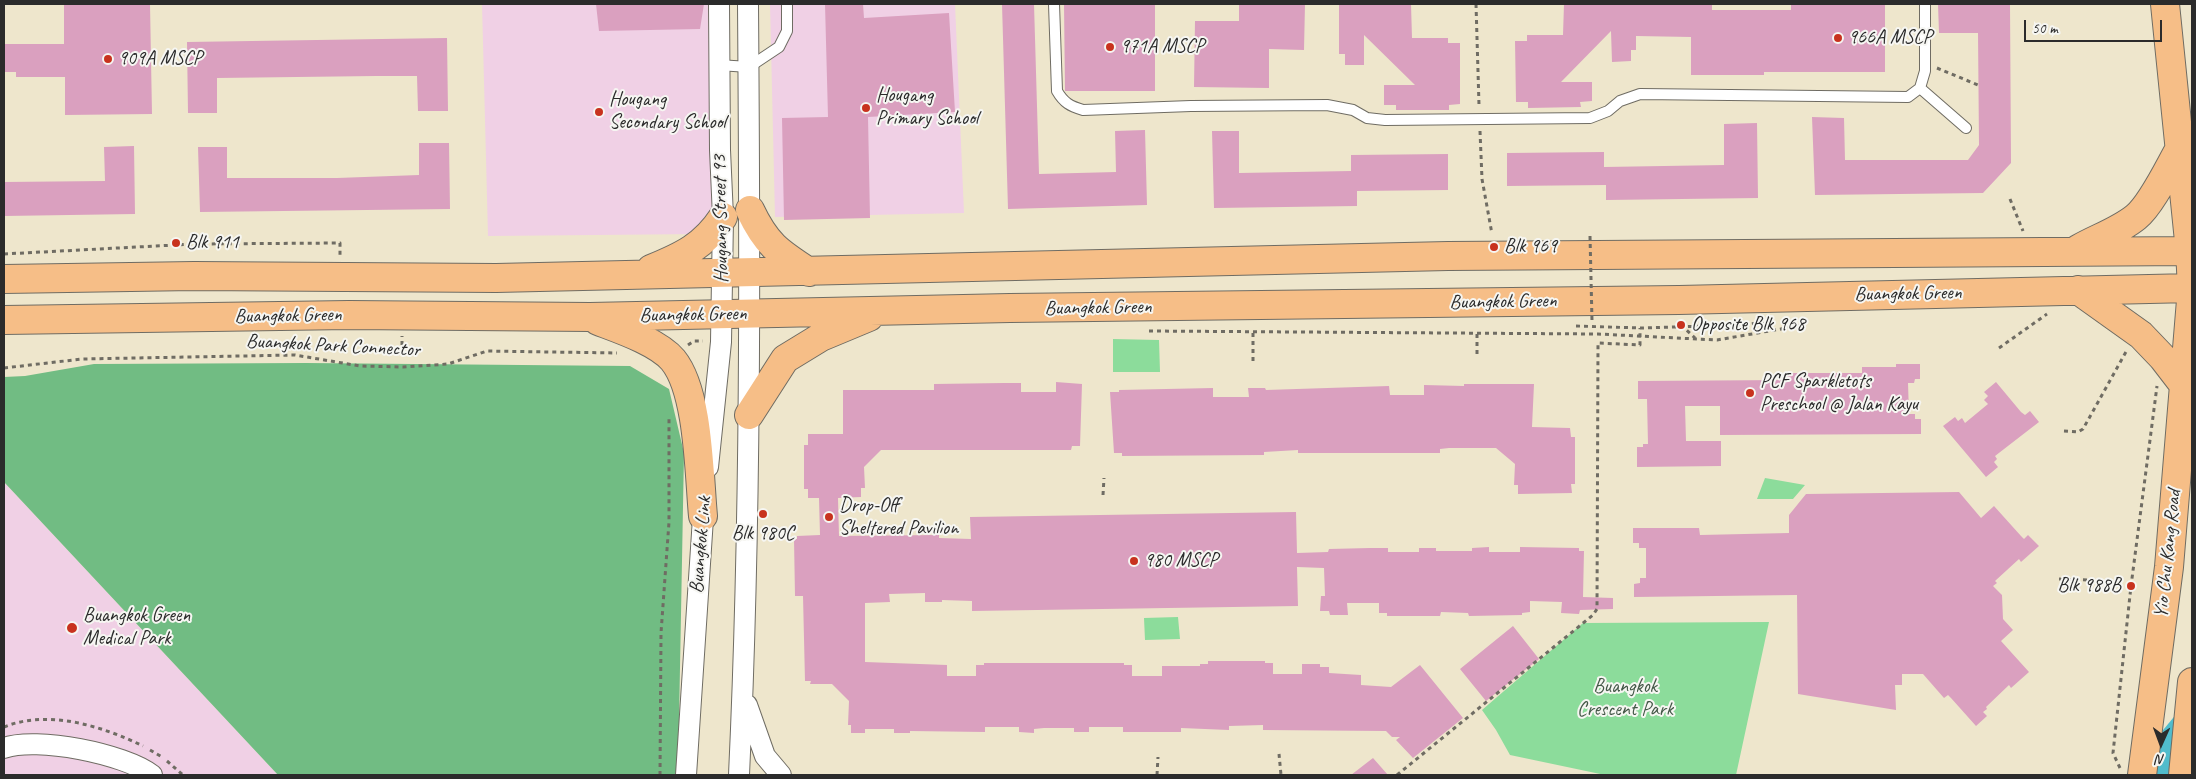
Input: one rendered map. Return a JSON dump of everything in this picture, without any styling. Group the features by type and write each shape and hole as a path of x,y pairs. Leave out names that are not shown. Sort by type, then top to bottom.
{"main road":[{"name":"Yio Chu Kang Road","path":"2132,774 2146,733 2169,567 2171,382 2192,288 2191,251 2165,4"},
{"path":"2072,252 2137,216 2155,192 2180,148"},
{"path":"750,210 761,233 781,254 809,272"},
{"path":"638,274 674,260 697,247 712,233 723,217"},
{"name":"Buangkok Green","path":"4,279 194,276 456,278 809,272 1448,256 2191,251"},
{"name":"Buangkok Green","path":"4,320 349,315 590,317 1010,308 1679,300 2192,288"},
{"path":"2078,290 2141,335 2164,358 2171,382"},
{"path":"749,415 785,359 821,337 882,312"},
{"path":"590,317 646,340 672,359 684,381 692,407 703,516"},
{"path":"2183,775 2192,682"}],"street":[{"name":"Hougang Street 93","path":"719,4 718,65 723,217 721,315"},
{"name":"Hougang Street 93","path":"748,4 749,314"},
{"name":"Buangkok Link","path":"739,775 743,692 749,415 749,314"},
{"name":"Buangkok Link","path":"686,775 703,516 721,342 721,315"},
{"path":"743,692 765,756 781,775"},
{"path":"4,748 47,744 110,756 152,775"}],"lane":[{"path":"718,65 749,67 779,47 787,31 787,4"},
{"path":"1054,4 1057,91 1062,101 1070,106 1083,110 1191,106 1327,105 1347,108 1367,118 1385,120 1590,118 1608,111 1620,100 1640,94 1908,97 1920,88 1925,71 1925,4"},
{"path":"1920,88 1966,128"}],"path":[{"path":"1925,62 1978,85"},
{"path":"2010,200 2024,232"},
{"path":"1590,236 1592,321"},
{"path":"194,244 194,249"},
{"path":"4,254 194,244 340,244 340,261"},
{"path":"1999,348 2048,314"},
{"path":"1397,775 1593,616 1597,609 1598,343 1640,345 1640,323"},
{"path":"1682,325 1696,338"},
{"path":"1148,331 1477,333 1640,336 1717,340 1804,325"},
{"path":"1253,333 1253,362"},
{"path":"1477,333 1477,354"},
{"path":"2064,431 2078,432 2083,429 2132,342"},
{"name":"Buangkok Park Connector","path":"4,368 82,359 295,356 360,366 403,367 448,364 488,351 618,353"},
{"path":"2132,774 2113,753 2132,583 2171,382"},
{"path":"660,775 661,633 669,522 669,414"},
{"path":"1102,495 1104,478"},
{"path":"2059,579 2087,580"},
{"path":"1279,754 1280,775"},
{"path":"1157,775 1158,757"}],"shaded area":[{"name":"Hougang Secondary School","path":"482,4 710,4 716,220 702,234 488,236"},
{"name":"Hougang Primary School","path":"770,4 955,4 964,213 775,217"},
{"name":"Buangkok Green Medical Park","path":"4,482 278,775 4,775"}],"green space":[{"path":"1113,339 1159,340 1160,372 1113,372"},
{"path":"306,363 630,366 669,389 684,453 678,775 278,775 4,482 4,377 25,376 94,364"},
{"path":"1765,478 1805,485 1793,499 1757,499"},
{"path":"1178,617 1180,639 1145,640 1144,618"},
{"name":"Buangkok Crescent Park","path":"1769,622 1736,775 1605,775 1510,755 1482,710 1583,623"}],"water":[{"path":"2192,695 2177,775 2126,775"}],"building":[{"name":"909A MSCP","path":"64,4 150,4 152,114 65,115 65,77 16,77 16,72 4,72 4,44 64,44"},
{"path":"596,4 704,4 700,29 599,31"},
{"name":"Hougang Primary School","path":"825,4 863,4 864,18 949,13 955,112 868,117 870,218 784,220 782,118 828,117"},
{"path":"1002,4 1034,4 1039,174 1116,172 1115,131 1145,130 1147,205 1008,209"},
{"name":"971A MSCP","path":"1064,4 1155,4 1155,91 1065,91"},
{"path":"1239,4 1305,4 1304,50 1269,49 1269,88 1194,87 1195,21 1239,21"},
{"path":"1339,4 1411,4 1412,38 1448,38 1448,43 1460,43 1460,104 1449,105 1449,110 1396,110 1396,105 1384,105 1384,85 1415,85 1364,35 1364,65 1345,65 1345,54 1339,54"},
{"path":"1564,4 1712,4 1712,10 1791,10 1791,4 1885,4 1885,72 1764,72 1764,75 1691,75 1691,37 1636,36 1636,50 1631,50 1631,61 1612,62 1611,31 1561,82 1592,82 1592,101 1580,102 1581,107 1528,108 1528,102 1516,102 1515,41 1527,41 1527,35 1563,35"},
{"path":"1938,4 2010,4 2011,163 1983,193 1815,195 1812,117 1844,118 1845,160 1968,160 1979,145 1978,33 1939,33"},
{"path":"447,38 448,111 418,111 417,76 376,76 217,78 217,113 188,113 187,42"},
{"path":"1757,123 1758,198 1606,200 1606,185 1507,186 1507,153 1604,152 1604,167 1724,165 1724,124"},
{"path":"1212,131 1239,131 1239,173 1351,171 1351,155 1448,154 1448,190 1357,191 1357,206 1214,208"},
{"path":"419,143 449,143 450,209 200,212 198,147 227,147 227,178 337,178 419,175"},
{"path":"134,146 135,214 4,216 4,182 105,181 104,147"},
{"path":"1896,364 1920,364 1920,379 1915,379 1914,383 1908,383 1909,414 1915,414 1915,419 1921,419 1921,434 1720,435 1720,406 1685,406 1686,441 1721,441 1721,466 1637,467 1637,447 1643,447 1643,444 1648,444 1647,399 1638,399 1638,381 1786,380 1786,373 1862,373 1862,367 1896,367"},
{"path":"1056,382 1082,384 1080,446 1072,446 1071,450 881,450 864,467 865,488 861,488 861,497 838,498 839,536 939,535 939,538 971,539 970,517 1296,512 1297,553 1328,552 1329,549 1370,548 1388,548 1388,552 1419,552 1419,548 1436,548 1436,551 1472,551 1472,548 1489,547 1489,552 1520,552 1520,547 1579,548 1579,551 1584,551 1583,597 1613,598 1613,609 1580,610 1579,614 1561,613 1562,602 1530,601 1530,612 1522,613 1522,615 1469,616 1468,613 1441,612 1440,616 1387,616 1387,613 1379,613 1379,603 1347,603 1348,615 1330,615 1329,611 1320,611 1321,596 1325,596 1324,568 1297,567 1298,606 972,611 972,601 942,600 942,602 925,602 925,593 889,594 890,602 865,603 865,662 947,665 947,676 976,676 976,665 984,665 984,663 1124,663 1124,665 1132,665 1132,676 1162,676 1162,666 1200,666 1200,664 1208,664 1208,661 1265,661 1265,663 1273,663 1273,674 1302,674 1302,664 1320,664 1320,667 1329,667 1329,673 1361,675 1361,685 1391,687 1420,665 1463,718 1413,758 1396,740 1400,737 1392,737 1386,731 1263,730 1263,725 1229,726 1229,730 1181,728 1181,732 1123,732 1123,727 1089,727 1089,732 1074,732 1074,728 1044,728 1034,729 1034,733 1019,732 1019,727 985,727 985,732 910,731 910,733 894,733 894,729 865,729 865,733 851,733 851,725 848,725 849,701 832,684 810,684 811,681 805,681 803,596 795,596 794,539 797,539 797,536 820,535 819,498 808,498 808,489 804,489 804,445 808,445 808,434 843,434 843,390 934,390 934,384 1021,383 1021,392 1056,392"},
{"path":"1996,382 2021,412 2025,415 2030,411 2039,422 1995,456 1997,459 1994,462 1998,467 1986,477 1943,426 1955,417 1958,421 1962,418 1965,423 1988,404 1984,400 1988,396 1984,392"},
{"path":"1464,384 1534,384 1532,427 1570,428 1571,437 1575,437 1575,484 1571,484 1572,493 1518,494 1518,485 1514,485 1515,464 1496,448 1449,448 1440,449 1440,453 1298,453 1298,450 1264,452 1264,455 1122,456 1122,453 1114,453 1110,392 1119,392 1119,390 1213,388 1213,397 1249,397 1248,388 1265,388 1266,390 1389,386 1390,395 1424,395 1424,385 1464,386"},
{"path":"1959,492 1981,518 1994,506 2024,539 2028,535 2039,546 2021,562 2019,559 1995,581 1997,583 1993,586 2002,595 2003,619 2013,630 2001,641 2029,672 2011,688 2009,685 1986,707 1987,709 1983,712 1987,716 1976,726 1948,695 1944,698 1923,674 1902,674 1902,685 1895,685 1896,710 1798,694 1797,595 1634,597 1634,584 1640,583 1640,578 1646,578 1646,548 1639,548 1639,543 1633,543 1633,528 1699,528 1700,535 1789,533 1789,515 1806,494"},
{"path":"1513,626 1539,659 1486,701 1460,669"},
{"path":"1373,758 1388,775 1351,775"}],"place":[{"name":"966A MSCP","path":"1838,38"},
{"name":"971A MSCP","path":"1110,47"},
{"name":"909A MSCP","path":"108,59"},
{"name":"Hougang Primary School","path":"866,108"},
{"name":"Hougang Secondary School","path":"599,112"},
{"name":"Blk 911","path":"176,243"},
{"name":"Blk 969","path":"1494,247"},
{"name":"Opposite Blk 968","path":"1681,325"},
{"name":"PCF Sparkletots Preschool @ Jalan Kayu","path":"1750,393"},
{"name":"Blk 980C","path":"763,514"},
{"name":"Drop-Off Sheltered Pavilion","path":"829,517"},
{"name":"980 MSCP","path":"1134,561"},
{"name":"Blk 988B","path":"2131,586"},
{"name":"Buangkok Green Medical Park","path":"72,628"}]}
